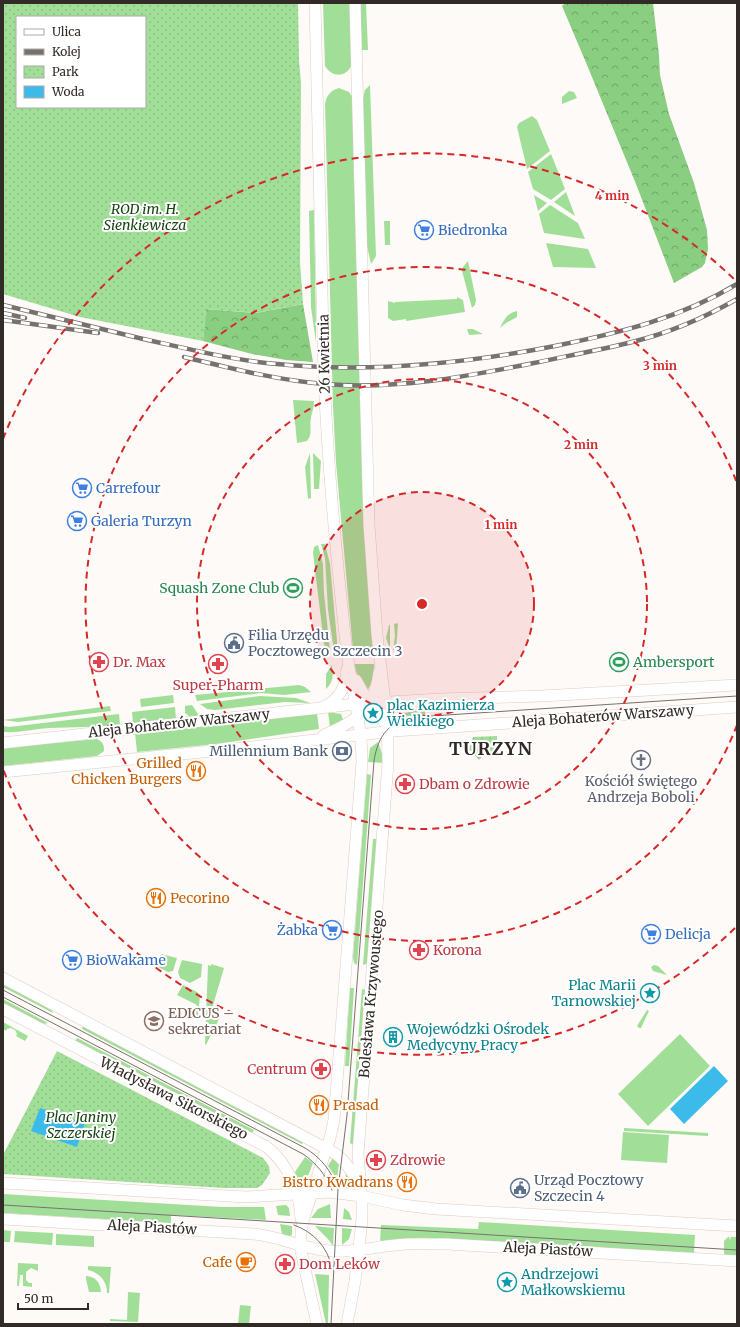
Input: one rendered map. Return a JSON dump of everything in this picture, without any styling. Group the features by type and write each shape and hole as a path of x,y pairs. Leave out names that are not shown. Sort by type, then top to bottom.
{"street":[{"name":"26 Kwietnia","path":"315,3 326,408 338,563 349,662 356,704"},
{"path":"355,3 369,525 380,662 387,719 392,731"},
{"path":"349,662 359,688 369,703 387,719 400,726 411,729"},
{"path":"322,708 335,700 340,693 346,680 349,662"},
{"path":"321,739 358,717 369,703 376,687 380,662"},
{"name":"Aleja Bohaterów Warszawy","path":"3,743 356,704 542,696 737,685"},
{"path":"362,768 367,745 387,719 397,710 429,700"},
{"path":"356,704 361,735"},
{"name":"Aleja Bohaterów Warszawy","path":"3,772 411,729 737,707"},
{"path":"322,708 347,711 358,717 375,733 384,751 388,771"},
{"name":"Bolesława Krzywoustego","path":"361,1196 358,1152 392,731"},
{"name":"Bolesława Krzywoustego","path":"302,1225 327,1148 333,1127 335,1111 362,768 361,735"},
{"name":"Władysława Sikorskiego","path":"3,978 327,1148"},
{"name":"Władysława Sikorskiego","path":"3,1009 267,1147 281,1161 291,1177 297,1193 302,1225"},
{"path":"327,1148 340,1156 349,1166 356,1180 361,1196 362,1220 359,1249 354,1288 347,1324"},
{"path":"3,1183 246,1197 312,1192 336,1192 403,1205 436,1209 737,1226"},
{"name":"Aleja Piastów","path":"3,1218 253,1234 276,1237 319,1250 329,1251 406,1244 477,1245 737,1260"},
{"path":"302,1225 300,1244 317,1324"}],"green space":[{"name":"ROD im. H. Sienkiewicza","path":"3,3 298,3 301,83 300,262 303,304 256,313 207,309 203,341 80,317 3,294"},
{"path":"323,3 350,3 352,64 350,69 343,74 339,75 331,73 325,66"},
{"path":"360,3 366,3 368,50 361,50"},
{"path":"565,3 653,3 660,75 669,114 694,183 707,230 708,249 705,263 702,267 674,283 636,184 562,6"},
{"path":"370,85 376,256 371,264 367,246 363,99 365,90"},
{"path":"339,88 349,92 353,98 373,649 353,650 336,463 333,406 325,104 326,98 329,94"},
{"path":"569,91 574,92 577,98 562,104 562,97"},
{"path":"532,116 537,120 550,151 527,169 517,127 519,123"},
{"path":"551,154 565,189 551,200 533,189 528,172"},
{"path":"566,192 575,216 554,202"},
{"path":"534,195 547,203 538,211"},
{"path":"550,205 578,223 585,239 544,233 539,214"},
{"path":"314,210 316,342 311,307 309,211"},
{"path":"384,221 390,221 390,245 385,245"},
{"path":"546,243 588,249 596,268 553,267"},
{"path":"468,261 476,300 475,305 472,308 462,271 463,267"},
{"path":"457,297 463,300 465,312 406,321 406,319 393,321 388,318 388,301 395,303 457,299"},
{"path":"303,304 313,362 286,360 252,354 203,341 206,309 256,313"},
{"path":"517,311 517,317 500,328 508,315"},
{"path":"467,329 473,329 483,334 469,335"},
{"path":"293,400 314,401 310,421 310,433 307,441 297,443"},
{"path":"310,453 311,498 308,499 305,467"},
{"path":"313,453 321,461 319,489 314,489"},
{"path":"321,544 325,544 330,564 338,651 334,651 328,610 325,558"},
{"path":"318,545 323,564 324,593 330,651 324,644 313,553 314,547"},
{"path":"397,623 396,651 393,650 395,636 394,624"},
{"path":"390,625 390,649 386,638"},
{"path":"354,664 374,664 372,681 367,690 359,680"},
{"path":"332,665 332,681 326,689 326,674"},
{"path":"299,685 305,687 311,692 284,695 261,693 197,701 195,695"},
{"path":"173,695 174,703 141,707 140,699"},
{"path":"260,696 296,698 310,703 285,702 215,710 207,709 200,704"},
{"path":"192,705 198,716 190,717 185,713 185,706"},
{"path":"110,706 111,711 18,722 3,720"},
{"path":"175,707 176,719 133,723 132,712"},
{"path":"425,710 425,715 401,717 403,714 412,711"},
{"path":"328,712 341,714 344,722 330,727"},
{"path":"317,713 319,729 216,744 137,752 135,733"},
{"path":"119,714 120,725 49,728 3,732 3,726 9,727"},
{"path":"497,736 497,749 484,755 479,760 469,749 473,737"},
{"path":"97,739 103,744 104,751 97,756 3,766 3,748"},
{"path":"378,742 384,763 368,762 370,748"},
{"path":"367,774 371,775 357,965 354,963 353,957"},
{"path":"373,839 378,839 368,963 363,965"},
{"path":"161,954 177,958 173,971 168,972 158,967"},
{"path":"182,960 202,964 201,977 190,983 180,978 178,972"},
{"path":"211,964 224,968 211,1012 220,1017 206,1045 208,965 211,966"},
{"path":"654,965 658,966 667,975 653,971 651,967"},
{"path":"3,984 51,1009 53,1013 3,987"},
{"path":"183,985 200,995 198,1017 193,1014 197,1005 177,995"},
{"path":"350,988 354,988 349,1066 345,1066"},
{"path":"362,989 367,990 355,1146 350,1143"},
{"path":"3,999 48,1023 43,1024 38,1022 3,1003"},
{"path":"647,1010 649,1011 641,1028 639,1028 637,1026"},
{"path":"3,1022 28,1036 25,1041 16,1036 17,1034 15,1030 11,1028 7,1029 6,1031 3,1029"},
{"path":"83,1026 304,1141 302,1144 82,1029"},
{"path":"680,1034 710,1066 648,1126 618,1094"},
{"path":"77,1038 254,1130 252,1133 75,1041"},
{"name":"Plac Janiny Szczerskiej","path":"57,1051 263,1158 269,1166 270,1173 262,1185 257,1188 224,1188 3,1174 3,1155"},
{"path":"624,1128 708,1133 708,1136 624,1131"},
{"path":"623,1132 669,1135 667,1163 621,1160"},
{"path":"305,1157 313,1163 307,1177 300,1183 298,1182 295,1172"},
{"path":"332,1159 339,1163 337,1179 328,1166"},
{"path":"346,1172 350,1179 350,1189 345,1188"},
{"path":"3,1194 222,1207 264,1207 266,1220 171,1215 171,1223 3,1213"},
{"path":"330,1204 331,1218 311,1218 318,1209"},
{"path":"286,1205 289,1208 290,1216 278,1215 276,1206"},
{"path":"344,1208 349,1212 352,1220 343,1219"},
{"path":"479,1222 695,1235 694,1253 380,1242 381,1225 478,1229"},
{"path":"280,1224 292,1226 292,1235 282,1234"},
{"path":"315,1226 334,1228 333,1246 328,1239"},
{"path":"342,1228 352,1229 349,1239 342,1245"},
{"path":"3,1230 11,1231 10,1242 3,1242"},
{"path":"15,1231 53,1233 52,1245 14,1242"},
{"path":"56,1234 94,1236 94,1247 56,1245"},
{"path":"728,1237 730,1240 731,1237 737,1237 737,1256 725,1255 724,1253 724,1241"},
{"path":"18,1263 38,1264 38,1271 31,1268 26,1272 26,1280 29,1283 32,1283 32,1287 23,1286 23,1275 20,1275 19,1286 17,1286"},
{"path":"88,1266 111,1267 109,1293 107,1293 106,1285 102,1278 96,1273 88,1270"},
{"path":"315,1274 329,1275 328,1324 326,1324"},
{"path":"86,1276 97,1281 100,1285 101,1292 89,1292"},
{"path":"128,1292 140,1293 138,1322 110,1321 110,1319 127,1320"},
{"path":"240,1305 251,1306 249,1324 238,1324"}],"water":[{"path":"714,1066 728,1081 684,1124 670,1109"},
{"path":"40,1108 85,1123 77,1147 31,1131"}],"tram line":[{"path":"331,1324 338,1189 347,1115 374,761 382,736 392,725 399,721 416,717 737,696"},
{"path":"3,990 305,1148 324,1164 332,1175 337,1187"},
{"path":"3,997 303,1154 320,1170 327,1179 332,1190"},
{"path":"3,1205 737,1250"},
{"path":"294,1225 308,1232 319,1241 327,1253 332,1267"}],"railway":[{"path":"3,305 139,338 242,360 312,367 382,367 486,358 603,336 672,315 716,296 737,284"},
{"path":"184,357 271,377 306,382 351,385 403,384 508,368 620,345 659,334 686,324 737,299"},
{"path":"3,313 25,318"},
{"path":"3,320 98,333"}],"place":[{"name":"Biedronka","path":"424,230"},
{"name":"Carrefour","path":"82,488"},
{"name":"Galeria Turzyn","path":"77,521"},
{"name":"Squash Zone Club","path":"293,588"},
{"name":"Filia Urzędu Pocztowego Szczecin 3","path":"234,643"},
{"name":"Dr. Max","path":"99,662"},
{"name":"Ambersport","path":"619,662"},
{"name":"Super-Pharm","path":"218,664"},
{"name":"plac Kazimierza Wielkiego","path":"373,713"},
{"name":"Millennium Bank","path":"342,751"},
{"name":"Kościół świętego Andrzeja Boboli","path":"641,760"},
{"name":"Grilled Chicken Burgers","path":"196,771"},
{"name":"Dbam o Zdrowie","path":"405,784"},
{"name":"Pecorino","path":"156,898"},
{"name":"Żabka","path":"332,930"},
{"name":"Delicja","path":"651,934"},
{"name":"Korona","path":"419,950"},
{"name":"BioWakame","path":"72,960"},
{"name":"Plac Marii Tarnowskiej","path":"650,993"},
{"name":"EDICUS – sekretariat","path":"154,1021"},
{"name":"Wojewódzki Ośrodek Medycyny Pracy","path":"393,1037"},
{"name":"Centrum","path":"321,1069"},
{"name":"Prasad","path":"319,1105"},
{"name":"Zdrowie","path":"376,1160"},
{"name":"Bistro Kwadrans","path":"407,1182"},
{"name":"Urząd Pocztowy Szczecin 4","path":"520,1188"},
{"name":"Cafe","path":"246,1262"},
{"name":"Dom Leków","path":"285,1264"},
{"name":"Andrzejowi Małkowskiemu","path":"507,1282"}],"district":[{"name":"TURZYN","path":"491,749"}]}
